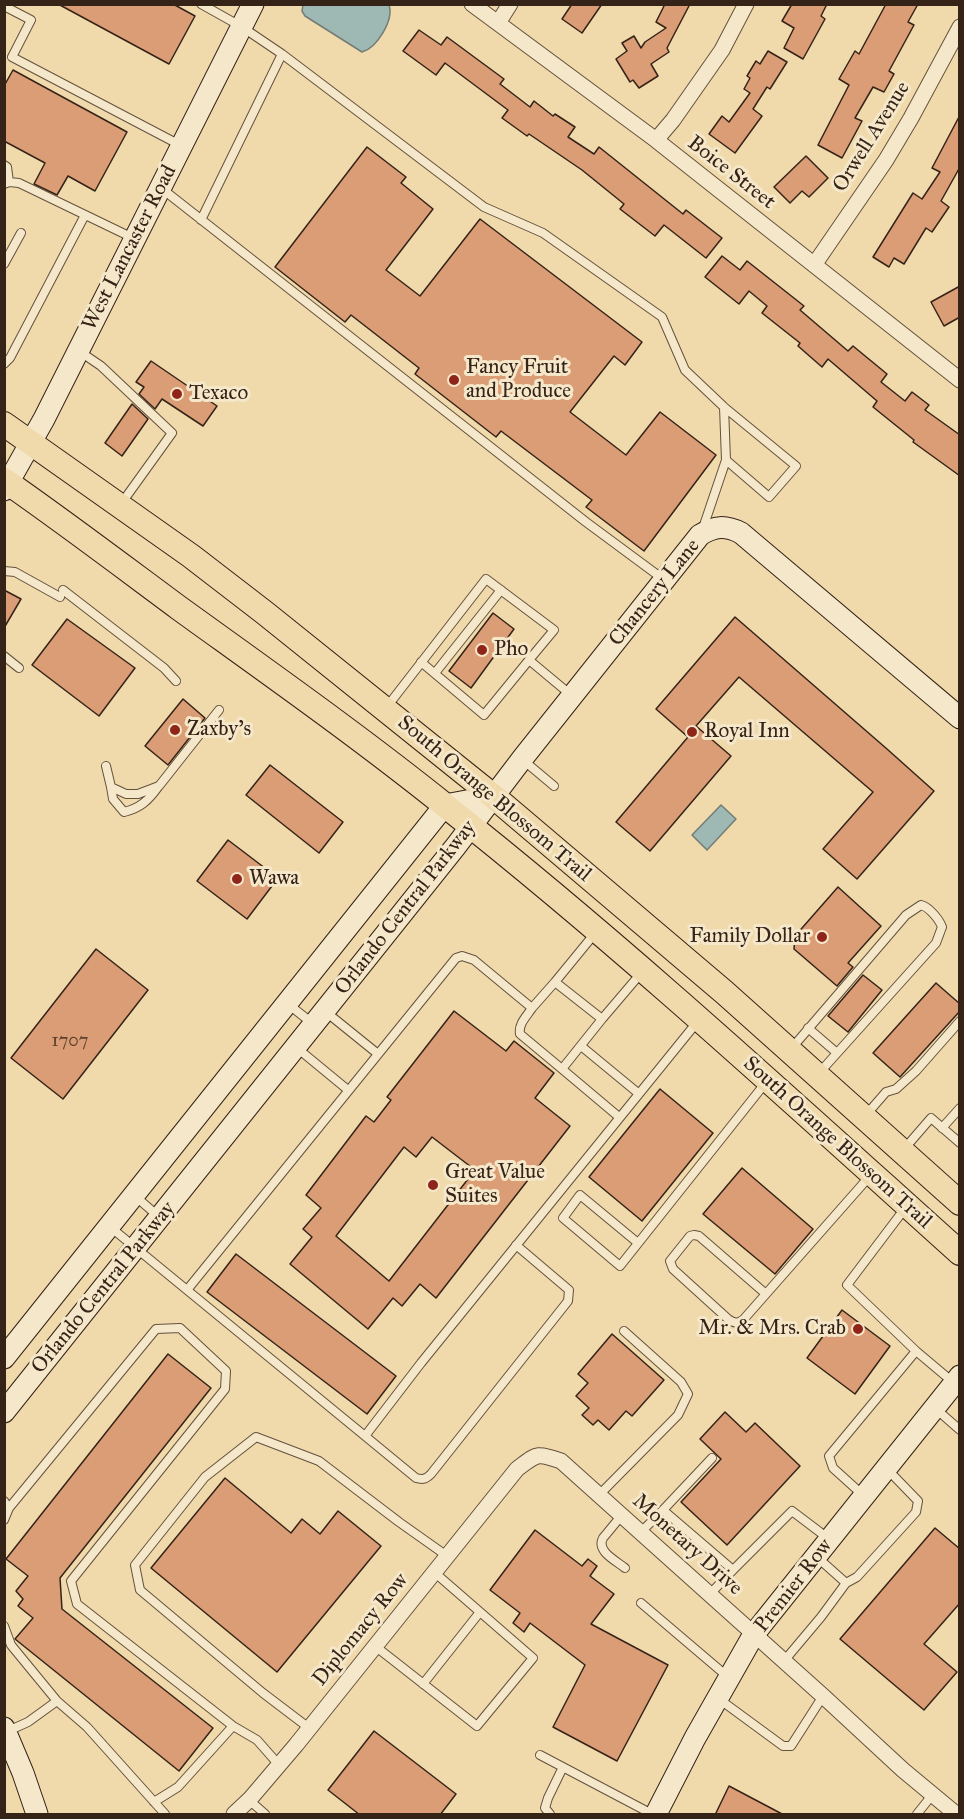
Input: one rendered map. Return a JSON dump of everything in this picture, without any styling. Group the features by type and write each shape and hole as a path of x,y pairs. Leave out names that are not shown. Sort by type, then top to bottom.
{"main road":[{"name":"South Orange Blossom Trail","path":"4,424 265,613 493,796 724,992 960,1203"},
{"name":"South Orange Blossom Trail","path":"6,484 273,675 445,805 699,1019 955,1247"}],"street":[{"name":"West Lancaster Road","path":"6,484 31,443 253,4"},
{"name":"Boice Street","path":"472,4 656,140 960,380"},
{"path":"498,23 510,4"},
{"path":"656,140 673,120 722,50 746,4"},
{"name":"Orwell Avenue","path":"814,265 912,118 960,27"},
{"name":"Chancery Lane","path":"493,796 700,535 722,526 741,533 960,718"},
{"name":"Orlando Central Parkway","path":"4,1358 445,805 493,796"},
{"name":"Orlando Central Parkway","path":"4,1412 320,1018 493,796"},
{"name":"Premier Row","path":"654,1815 754,1634 957,1379"},
{"name":"Monetary Drive","path":"517,1469 535,1456 543,1454 561,1461 903,1770 956,1815"},
{"name":"Diplomacy Row","path":"234,1815 279,1765 517,1469"},
{"path":"5,1730 37,1815"}],"lane":[{"path":"201,4 242,27 282,54 484,207 543,233 662,317 685,370 724,407 796,466 770,497 726,460"},
{"path":"4,6 31,20 8,56 182,145"},
{"path":"201,220 282,54"},
{"path":"4,165 7,167 7,183 19,183 135,239"},
{"path":"160,188 586,522 664,580"},
{"path":"4,364 10,358 85,215"},
{"path":"4,264 21,232"},
{"path":"78,350 100,366 172,433 120,506"},
{"path":"700,535 726,460 724,407"},
{"path":"4,571 15,572 61,593 164,668 176,681"},
{"path":"385,709 421,662 486,579 554,630 484,715 421,662"},
{"path":"435,673 501,590"},
{"path":"4,656 19,668"},
{"path":"529,660 572,696"},
{"path":"106,766 113,799 124,812 138,808 149,800 219,710"},
{"path":"522,759 554,786"},
{"path":"111,787 126,794 138,794 159,786"},
{"path":"789,1050 906,915 921,905 925,906 941,922 941,934 936,942 817,1076"},
{"path":"597,931 532,1008 519,1029 520,1034 619,1118"},
{"path":"187,1290 456,958 462,956 474,960 532,1008"},
{"path":"562,1069 643,971"},
{"path":"555,982 602,1020"},
{"path":"287,1003 320,1018 378,1054"},
{"path":"365,1436 421,1363 699,1019"},
{"path":"864,1117 886,1092 896,1089 916,1071 960,1022"},
{"path":"808,1028 837,1053"},
{"path":"581,1046 638,1093"},
{"path":"296,1047 348,1090"},
{"path":"638,1243 580,1195 563,1218 620,1266 768,1080"},
{"path":"942,1128 960,1108"},
{"path":"902,1152 931,1118 960,1143"},
{"path":"766,1294 699,1236 690,1236 670,1261 673,1269 733,1323 739,1323 743,1320 766,1294 872,1173"},
{"path":"134,1195 160,1218"},
{"path":"908,1206 847,1284 916,1351 957,1379"},
{"path":"109,1226 416,1478 421,1479 431,1474 446,1456 568,1301 568,1290 516,1245"},
{"path":"4,1520 9,1508 156,1329 180,1328 226,1371 225,1389 71,1581 77,1604 233,1726 257,1740 279,1765"},
{"path":"599,1495 678,1415 688,1394 681,1383 624,1331"},
{"path":"865,1497 833,1468 829,1456 916,1351"},
{"path":"935,1408 959,1429"},
{"path":"309,1728 263,1693 140,1590 135,1565 205,1477 256,1437 319,1461 447,1556"},
{"path":"641,1532 712,1458"},
{"path":"784,1661 846,1583 857,1577 916,1512 918,1501 886,1469"},
{"path":"4,1501 9,1508"},
{"path":"663,1510 733,1570"},
{"path":"710,1594 792,1510 830,1540"},
{"path":"622,1515 603,1538 601,1546 604,1552 625,1568"},
{"path":"816,1557 846,1583"},
{"path":"375,1646 477,1726 533,1658 434,1572"},
{"path":"641,1603 729,1678"},
{"path":"423,1684 480,1612"},
{"path":"4,1626 11,1645 57,1701 87,1726 165,1815"},
{"path":"718,1698 783,1746 791,1746 823,1696"},
{"path":"5,1730 28,1722 57,1701"},
{"path":"154,1802 178,1787 233,1726"},
{"path":"540,1755 654,1815"},
{"path":"550,1815 545,1808 562,1767"},
{"path":"917,1815 933,1794"},
{"path":"249,1800 265,1815"}],"water":[{"path":"303,5 389,5 390,11 383,33 373,45 362,52 305,16 302,11"},
{"path":"721,805 736,819 707,850 692,835"}],"building":[{"path":"58,4 173,4 195,16 169,64"},
{"path":"572,4 602,4 582,33 562,19"},
{"path":"665,4 690,4 667,48 669,52 651,64 658,76 639,88 633,80 630,82 616,59 627,51 622,43 634,36 641,48 645,42 666,28 656,22"},
{"path":"792,4 827,4 821,16 825,19 803,59 784,48 794,28 782,21"},
{"path":"886,4 918,4 908,22 914,25 889,71 894,74 884,92 873,87 855,118 862,121 842,158 818,145 849,85 839,79 855,51 859,54"},
{"path":"419,30 441,45 447,37 504,79 500,84 530,107 534,101 553,116 555,114 575,127 568,137 594,154 599,147 683,214 686,210 722,238 706,258 664,225 655,236 620,209 624,204 582,170 502,118 508,110 445,63 436,75 403,51"},
{"path":"768,51 787,62 770,89 767,87 753,109 762,116 735,153 709,134 722,116 729,122 750,93 744,89 750,78 747,76 756,61 760,64"},
{"path":"13,70 127,132 95,191 68,176 57,195 34,184 45,163 4,141 4,86"},
{"path":"960,115 960,167 941,201 949,207 932,232 926,228 904,264 894,258 889,267 873,257 913,193 922,199 940,172 932,168"},
{"path":"367,147 406,177 401,183 433,209 386,270 420,296 480,219 642,342 625,365 614,356 570,412 626,455 660,412 716,455 644,551 586,507 592,500 501,431 496,437 415,374 419,368 351,315 345,322 275,267"},
{"path":"806,156 828,178 809,197 802,191 790,203 774,187"},
{"path":"722,256 740,270 747,261 804,306 800,310 848,351 853,346 887,374 881,382 905,401 912,392 929,405 925,410 960,435 960,476 913,442 914,440 873,407 877,401 828,359 822,367 798,346 800,343 762,313 767,306 749,291 739,304 705,277"},
{"path":"960,286 960,317 944,326 931,302"},
{"name":"Texaco","path":"151,361 217,406 203,426 162,399 155,409 139,394 144,387 136,382"},
{"path":"132,404 148,419 122,456 105,443"},
{"path":"4,590 21,599 4,628"},
{"name":"Pho","path":"493,613 514,629 471,688 449,671"},
{"path":"735,617 934,791 857,879 823,849 873,792 739,677 696,726 731,756 650,851 616,822 688,737 656,709"},
{"path":"67,619 135,668 99,716 32,665"},
{"path":"183,699 205,718 168,765 145,746"},
{"path":"270,765 343,822 319,853 246,795"},
{"path":"228,840 278,878 247,919 197,881"},
{"path":"838,887 881,926 848,963 853,967 837,986 794,949 795,936"},
{"path":"96,949 148,990 63,1099 11,1058"},
{"path":"863,975 882,990 848,1032 828,1016"},
{"path":"936,983 960,1004 960,1011 900,1077 873,1053"},
{"path":"454,1011 506,1051 514,1041 554,1073 535,1098 570,1126 436,1298 420,1284 402,1306 393,1298 368,1329 290,1264 312,1237 303,1229 321,1208 306,1195 366,1116 374,1122 391,1100 387,1097","holes":["432,1137 475,1170 389,1281 336,1236 404,1147 416,1157"]},
{"path":"660,1089 713,1133 642,1221 589,1177"},
{"path":"742,1168 813,1229 775,1274 703,1214"},
{"path":"236,1254 396,1376 367,1414 207,1292"},
{"path":"842,1310 890,1346 855,1394 807,1358"},
{"path":"612,1334 664,1380 632,1416 626,1411 609,1430 598,1420 593,1425 582,1415 589,1408 576,1396 588,1383 578,1374"},
{"path":"168,1354 211,1388 60,1578 62,1609 213,1728 179,1771 15,1639 33,1618 18,1606 23,1599 16,1591 28,1576 6,1559"},
{"path":"725,1412 746,1432 755,1423 800,1466 727,1545 681,1502 721,1459 700,1439"},
{"path":"225,1478 291,1533 302,1519 320,1534 338,1511 381,1546 277,1672 151,1568"},
{"path":"935,1528 960,1549 960,1603 924,1644 957,1672 924,1710 840,1639"},
{"path":"535,1530 582,1566 588,1559 597,1566 590,1576 614,1594 591,1624 668,1665 617,1761 553,1727 585,1665 530,1623 524,1632 513,1623 520,1613 490,1590"},
{"path":"374,1731 456,1794 440,1815 360,1815 328,1790"},
{"path":"729,1786 784,1815 715,1815"}],"place":[{"name":"Fancy Fruit and Produce","path":"454,380"},
{"name":"Texaco","path":"177,394"},
{"name":"Pho","path":"482,650"},
{"name":"Zaxby's","path":"175,730"},
{"name":"Royal Inn","path":"692,732"},
{"name":"Wawa","path":"237,879"},
{"name":"Family Dollar","path":"822,937"},
{"name":"Great Value Suites","path":"433,1185"},
{"name":"Mr. & Mrs. Crab","path":"858,1329"}]}
